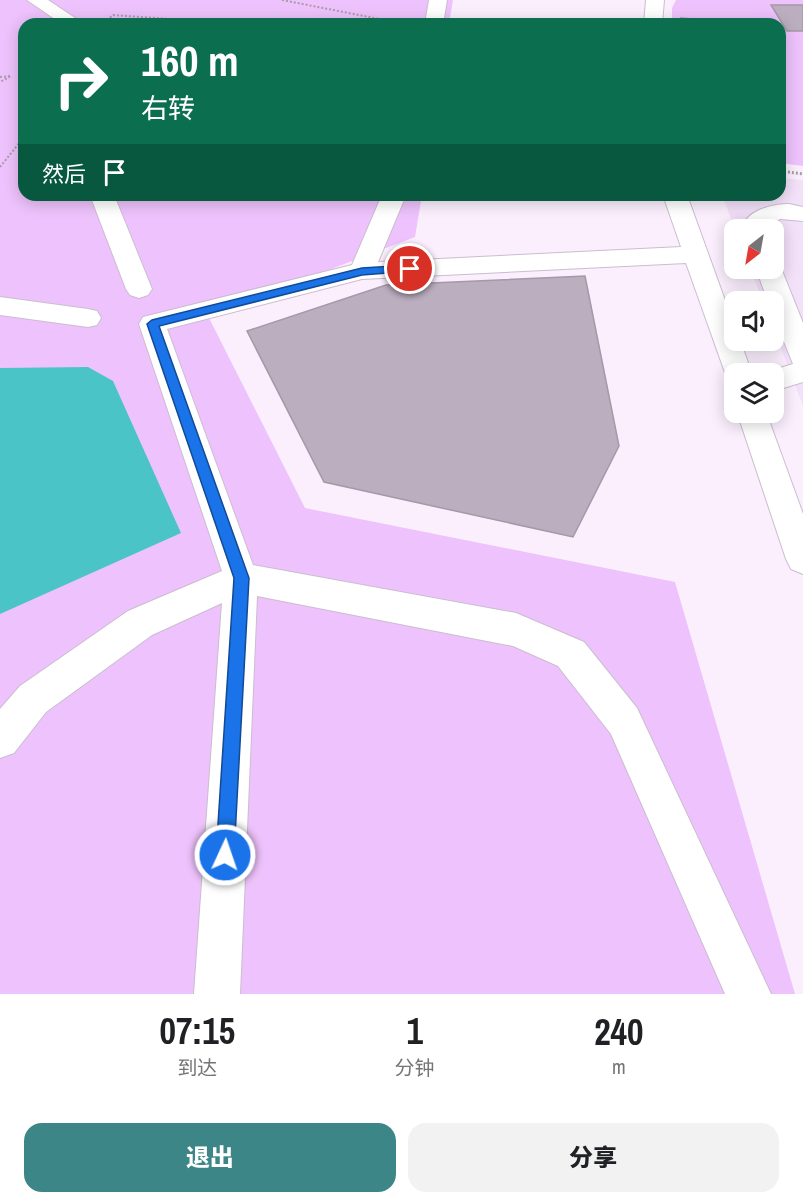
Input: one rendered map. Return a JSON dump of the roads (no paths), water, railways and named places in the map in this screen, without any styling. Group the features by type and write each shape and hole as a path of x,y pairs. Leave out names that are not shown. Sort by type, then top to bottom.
{"street":[{"path":"36,0 65,18"},
{"path":"435,18 438,0"},
{"path":"654,18 655,0"},
{"path":"104,201 140,289"},
{"path":"362,271 391,201"},
{"path":"677,201 734,363"},
{"path":"760,219 768,213 785,211 803,214"},
{"path":"218,994 241,578 152,324 362,271 696,254"},
{"path":"772,279 803,357"},
{"path":"0,306 88,318"},
{"path":"784,377 803,372"},
{"path":"755,423 803,560"},
{"path":"0,739 33,699 140,623 241,578 516,630 571,654 624,721 748,994"}],"water":[{"path":"88,367 113,381 181,533 0,614 0,368"}]}
